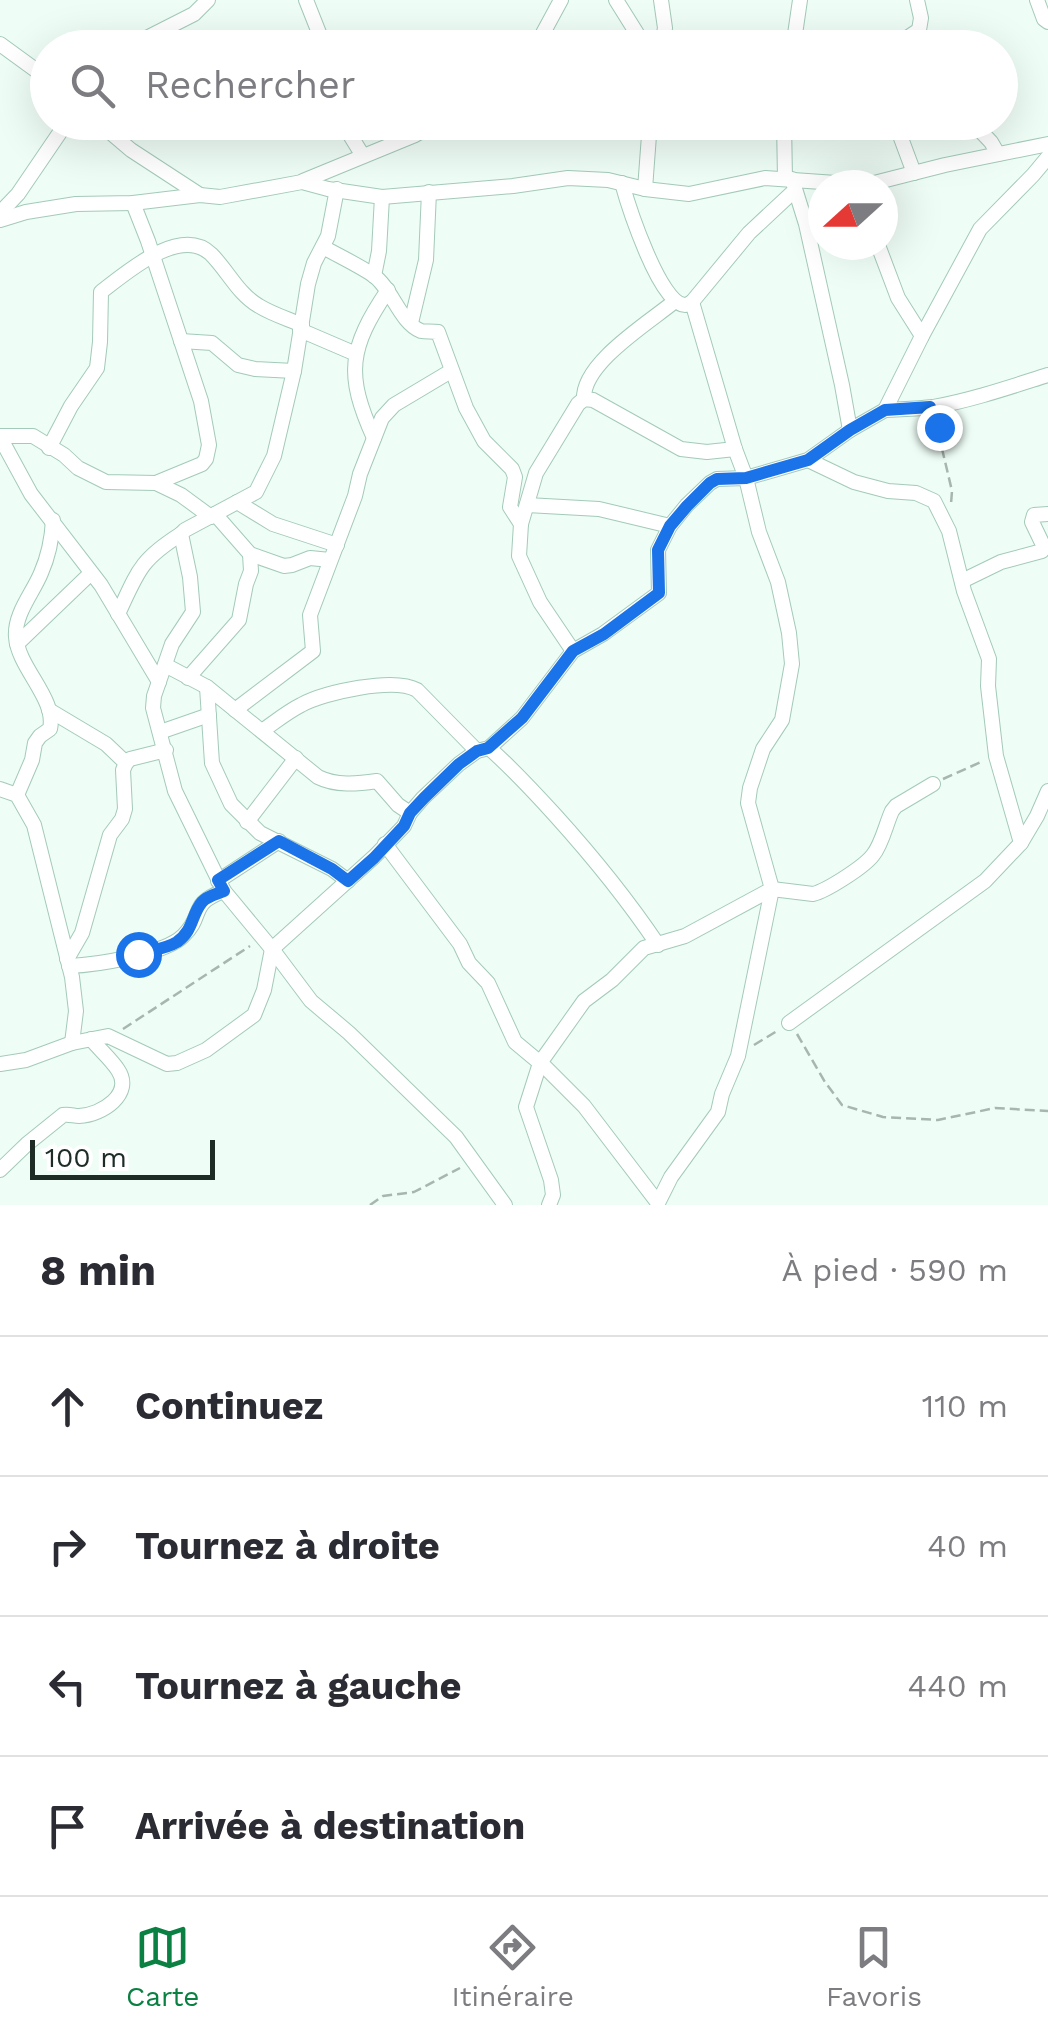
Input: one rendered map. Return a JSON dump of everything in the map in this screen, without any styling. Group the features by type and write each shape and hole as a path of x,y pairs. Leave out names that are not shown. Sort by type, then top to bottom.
{"street":[{"path":"162,30 194,14 208,0"},
{"path":"306,0 318,30"},
{"path":"616,0 635,30"},
{"path":"661,0 665,30"},
{"path":"796,30 800,0"},
{"path":"916,0 921,25 918,30"},
{"path":"1037,0 1048,22"},
{"path":"544,30 558,1"},
{"path":"0,44 30,65"},
{"path":"0,216 55,140"},
{"path":"119,140 200,195"},
{"path":"353,140 363,156"},
{"path":"0,216 76,204 220,197 302,182 398,140"},
{"path":"645,189 649,140"},
{"path":"786,140 790,183 807,227 850,430"},
{"path":"902,140 914,173"},
{"path":"990,140 998,154"},
{"path":"302,182 382,197 568,178 689,194 765,178 790,183 874,183 1048,144"},
{"path":"885,410 980,229 1048,156"},
{"path":"622,183 640,240 666,289 675,301 686,305 790,183"},
{"path":"118,614 147,559 182,532 256,492 274,456 294,371 308,284 328,236 337,189"},
{"path":"410,322 426,260 429,192"},
{"path":"374,276 382,197"},
{"path":"133,203 201,402 208,452 202,464 156,483 106,482 78,468 33,436 0,437 32,494 92,573 158,682"},
{"path":"49,448 97,368 102,292 152,254 196,246 208,252 257,306 356,354"},
{"path":"323,247 374,276 410,322 422,331 438,332 466,408 484,441 512,469 515,477 510,507 522,524"},
{"path":"884,260 898,298 922,336"},
{"path":"374,438 355,388 356,354 362,332 388,290"},
{"path":"584,399 594,370 675,301"},
{"path":"385,844 488,983 514,1042 584,1106 658,1203 670,1178 718,1112 738,1056 772,889 749,795 763,748 782,720 792,664 778,582 759,532 692,302"},
{"path":"180,341 212,344 238,365 294,371"},
{"path":"234,710 313,651 310,615 382,418 394,405 451,371"},
{"path":"0,1064 26,1060 72,1042 108,1036 166,1064 206,1050 254,1014 264,990 267,944 374,858 404,826 410,813 459,764 522,718 573,651 604,634 659,593 658,550 670,526 710,483 746,478 808,460 885,410 930,407 1048,375"},
{"path":"573,651 540,602 519,556 522,524 536,473 578,404 584,399 593,400 680,450 735,449"},
{"path":"808,460 854,482 916,493 934,501 949,531 989,659 996,756 1021,843"},
{"path":"156,483 213,515 250,554 284,566 310,558 330,560"},
{"path":"237,502 273,524 338,545"},
{"path":"527,505 600,509 670,526"},
{"path":"962,581 1001,562 1042,551 1044,547 1032,522 1034,515 1048,514"},
{"path":"17,795 36,744 50,729 52,720 11,635 51,546 53,520"},
{"path":"182,534 193,612 172,644 153,708 176,790 221,886 311,1002 349,1033 456,1138 504,1205"},
{"path":"188,678 239,620 251,572 250,554"},
{"path":"11,635 92,573"},
{"path":"165,666 207,687 318,778 356,784 377,781 410,813"},
{"path":"262,731 318,697 408,685 531,788 592,854 658,945"},
{"path":"207,687 212,763 231,804 260,833 348,881"},
{"path":"49,710 106,744 126,763"},
{"path":"160,732 209,714"},
{"path":"68,962 82,933 110,835 122,820 126,763 166,750"},
{"path":"247,822 296,758"},
{"path":"549,1205 553,1194 551,1180 526,1107 540,1063 584,1001 644,948 684,936 772,889 813,894 834,884 873,855 892,811 932,784"},
{"path":"0,789 17,795 34,825 68,962 76,1011 72,1042"},
{"path":"789,1023 985,881 1021,843 1048,791"},
{"path":"68,962 102,964 174,944 190,929 201,902 279,841"},
{"path":"0,1170 64,1115 93,1112 117,1100 122,1090 118,1069 90,1039"}],"path":[{"path":"930,407 939,427 952,491 949,531"},
{"path":"932,784 996,756"},
{"path":"108,1036 267,944"},
{"path":"738,1056 789,1023 842,1105 883,1118 938,1120 995,1108 1048,1111"},
{"path":"370,1205 384,1196 414,1192 471,1161"}],"route":[{"path":"138,954 182,938 194,922 201,902 224,891 218,880 279,841 348,881 374,858 404,826 410,813 459,764 488,748 522,718 573,651 604,634 659,593 658,550 670,526 710,483 746,478 808,460 885,410 930,407 939,427"}]}
